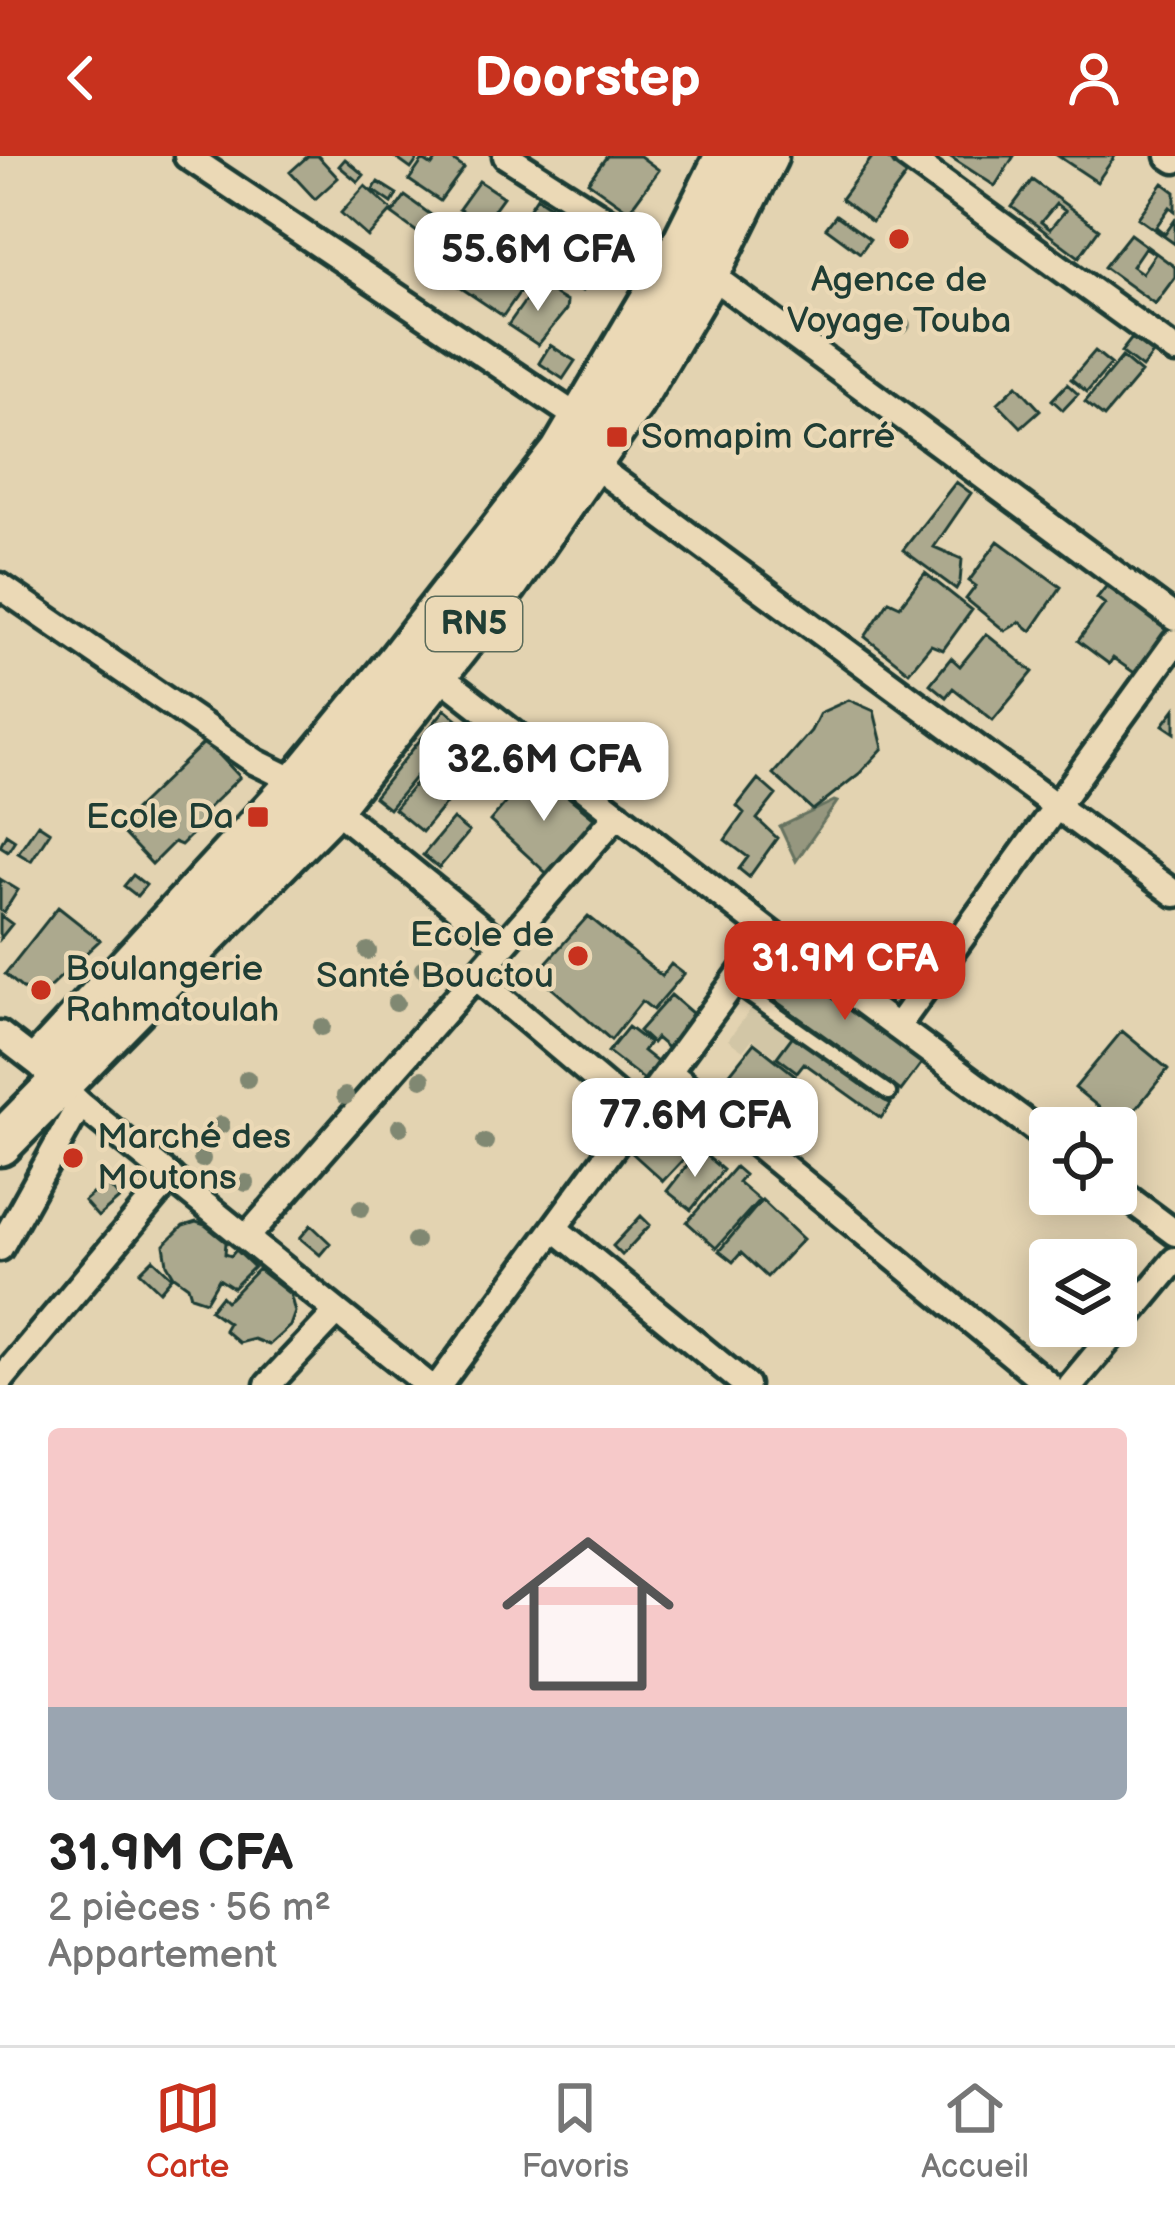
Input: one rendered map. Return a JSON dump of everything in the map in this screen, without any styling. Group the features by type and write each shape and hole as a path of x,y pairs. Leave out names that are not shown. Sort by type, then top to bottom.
{"highway":[{"name":"RN5","path":"691,268 727,156"},
{"name":"RN5","path":"0,1144 59,1084 315,794 435,672 506,584 691,268 766,156"},
{"name":"RN5","path":"315,794 478,562 562,452 594,440"},
{"name":"RN5","path":"0,1104 59,1084"}],"street":[{"path":"188,156 594,440 1057,807 1174,891"},
{"path":"506,156 691,268 1175,618"},
{"path":"906,156 1175,351"},
{"path":"0,586 256,762 315,794 503,945"},
{"path":"897,1027 1175,643"},
{"path":"435,672 770,933 1029,1124"},
{"path":"246,1238 618,814"},
{"path":"439,1385 770,933"},
{"path":"475,976 638,1114"},
{"path":"0,1034 428,1385"},
{"path":"669,1072 1049,1385"},
{"path":"0,1248 59,1084"},
{"path":"0,1381 171,1178"},
{"path":"1137,1205 1175,1233"},
{"path":"554,1228 746,1385"},
{"path":"1071,1385 1175,1260"},
{"path":"268,1385 338,1312"}],"lane":[{"path":"733,984 889,1093"}],"shaded area":[{"path":"837,802 796,861 780,827"},
{"path":"790,956 927,1056 881,1118 804,1063 797,1072 752,1039 743,1051 728,1040"}],"building":[{"path":"308,156 318,156 338,178 315,199 290,172"},
{"path":"393,156 420,156 411,169"},
{"path":"439,156 464,168 440,201 409,180 423,160 432,166"},
{"path":"607,156 640,156 659,170 629,211 588,182"},
{"path":"873,156 884,156 908,173 872,222 841,199"},
{"path":"949,156 1014,156 995,186"},
{"path":"1058,156 1115,156 1097,182"},
{"path":"345,159 364,175 358,182 339,166"},
{"path":"1032,180 1099,229 1079,257 1012,207","holes":["1056,204 1065,211 1050,229 1041,222"]},
{"path":"479,181 503,197 482,226 459,209"},
{"path":"378,182 397,194 392,203 373,190"},
{"path":"1163,183 1175,192 1175,211 1170,207 1156,227 1165,234 1175,220 1175,244 1138,218"},
{"path":"365,186 392,210 368,237 341,213"},
{"path":"405,196 445,225 432,243 392,214"},
{"path":"537,197 572,220 543,262 509,239"},
{"path":"460,215 493,237 487,245 454,223"},
{"path":"836,215 870,239 860,253 826,228"},
{"path":"457,229 530,277 503,316 427,265"},
{"path":"576,232 608,255 582,291 550,269"},
{"path":"1130,234 1175,267 1175,277 1155,304 1104,267","holes":["1145,247 1155,254 1142,273 1132,266"]},
{"path":"537,284 567,302 566,310 538,345 508,325"},
{"path":"1132,338 1153,354 1142,368 1121,352"},
{"path":"550,345 575,361 563,379 539,363"},
{"path":"1095,351 1111,364 1087,392 1071,379"},
{"path":"1122,357 1141,373 1104,417 1085,402"},
{"path":"1067,384 1078,394 1063,410 1052,400"},
{"path":"1017,385 1040,410 1021,427 998,403"},
{"path":"956,482 971,493 934,547 962,559 956,589 903,550"},
{"path":"998,541 1061,587 1031,631 1020,622 1005,631 966,599 976,586 969,581"},
{"path":"925,573 972,610 943,650 931,645 909,672 865,637 889,601 900,606"},
{"path":"1108,584 1169,628 1136,674 1113,658 1109,664 1078,641 1105,604 1097,598"},
{"path":"986,634 1033,672 993,720 953,688 946,697 930,684 951,658 960,666"},
{"path":"849,700 874,711 883,748 813,810 773,774 811,731 820,713"},
{"path":"445,709 461,722 389,809 374,797"},
{"path":"1175,709 1175,733 1163,725"},
{"path":"477,711 505,733 422,832 394,809"},
{"path":"206,741 240,777 204,812 209,817 181,845 174,842 152,864 117,827"},
{"path":"534,769 597,820 555,881 490,821"},
{"path":"758,779 776,795 757,819 777,838 749,877 739,869 748,857 725,840 744,813 737,806"},
{"path":"453,819 469,832 439,868 423,855"},
{"path":"38,824 50,832 31,861 18,853"},
{"path":"6,834 15,840 8,851 0,846"},
{"path":"133,875 146,885 137,896 124,886"},
{"path":"0,879 18,890 4,912 0,910"},
{"path":"58,907 100,940 36,1000 5,974"},
{"path":"0,915 12,924 0,939"},
{"path":"588,916 662,976 671,964 684,974 653,1010 642,1001 611,1040 536,974"},
{"path":"790,956 927,1056 901,1091 763,992"},
{"path":"671,995 699,1019 671,1051 639,1031"},
{"path":"628,1027 649,1043 643,1051 666,1069 652,1086 608,1052"},
{"path":"1122,1031 1168,1069 1137,1107 1098,1107 1075,1088"},
{"path":"794,1034 891,1104 881,1118 804,1063 797,1072 777,1057"},
{"path":"754,1043 795,1075 764,1114 723,1082"},
{"path":"661,1120 692,1150 663,1181 631,1152"},
{"path":"697,1148 723,1170 691,1210 667,1191"},
{"path":"735,1167 744,1175 738,1182 759,1200 716,1248 687,1222"},
{"path":"106,1182 120,1198 98,1217 84,1201"},
{"path":"762,1200 803,1239 767,1277 741,1253 733,1262 719,1251"},
{"path":"641,1216 650,1225 622,1255 613,1246"},
{"path":"196,1222 226,1242 225,1254 231,1256 236,1250 254,1267 233,1288 219,1279 206,1301 191,1296 188,1286 174,1276 164,1245 183,1226"},
{"path":"311,1225 330,1243 320,1255 300,1238"},
{"path":"153,1259 172,1277 160,1291 140,1272"},
{"path":"258,1269 290,1294 295,1312 290,1326 269,1345 254,1339 239,1343 224,1330 228,1323 210,1310 221,1296 226,1301 230,1298"}],"place":[{"name":"Agence de Voyage Touba","path":"899,239"},
{"name":"Somapim Carré","path":"617,437"},
{"name":"Ecole Da","path":"258,817"},
{"name":"Ecole de Santé Bouctou","path":"578,956"},
{"name":"Boulangerie Rahmatoulah","path":"41,990"},
{"name":"Marché des Moutons","path":"73,1158"}]}
